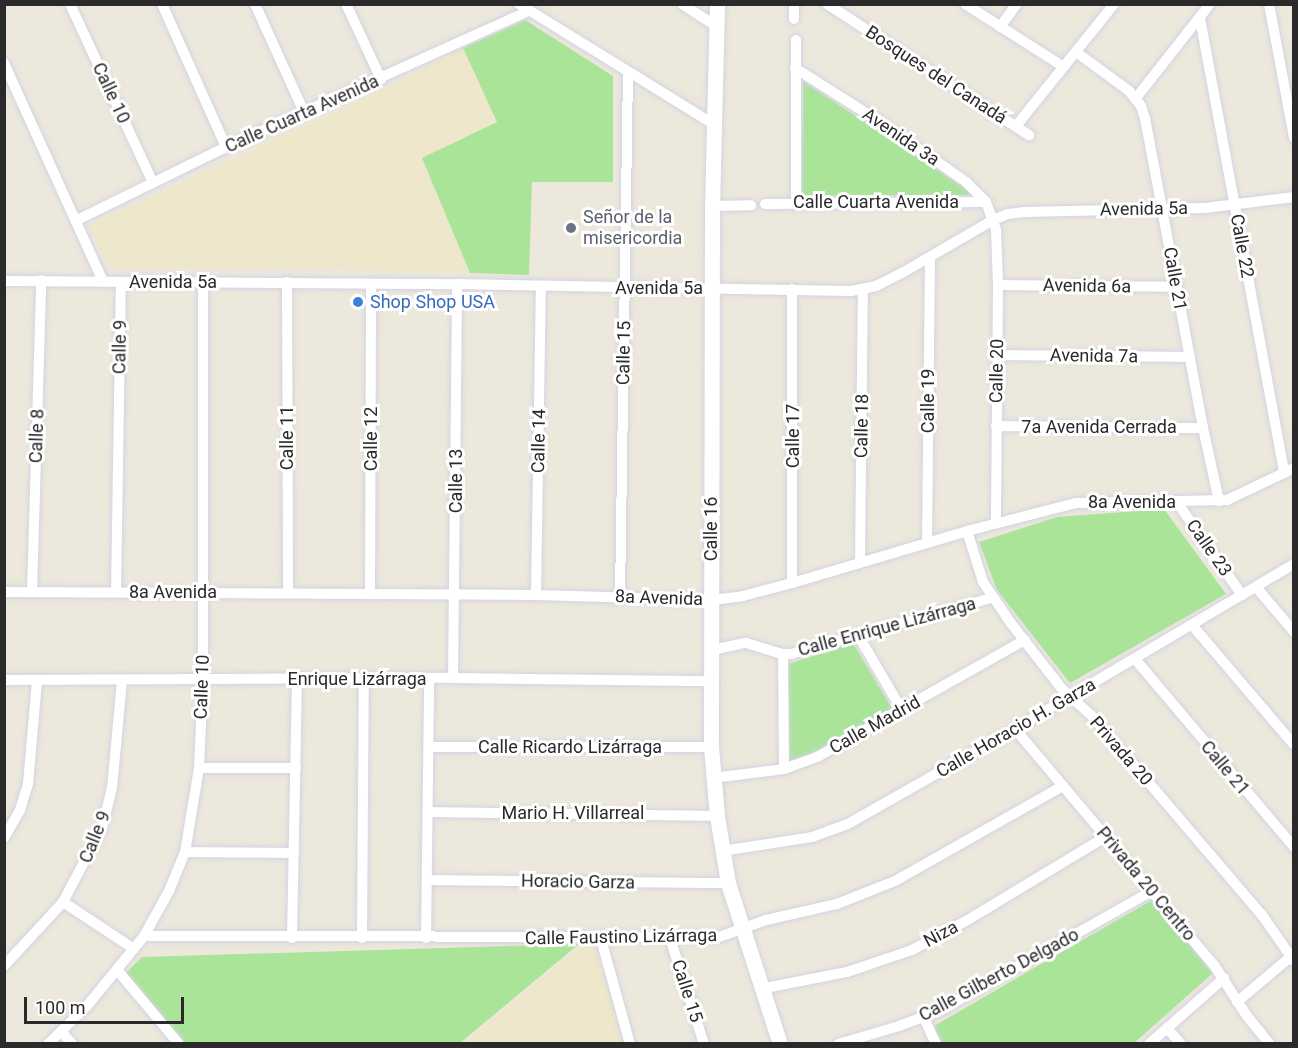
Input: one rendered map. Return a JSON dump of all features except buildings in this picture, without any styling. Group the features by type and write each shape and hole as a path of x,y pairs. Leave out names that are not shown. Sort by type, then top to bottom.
{"street":[{"name":"Calle 10","path":"70,4 152,181"},
{"path":"162,4 226,147"},
{"path":"255,4 304,112"},
{"path":"346,4 381,79"},
{"path":"682,4 716,26"},
{"name":"Calle 16","path":"717,4 711,288 711,747 717,816 728,883 760,988 780,1044"},
{"path":"794,4 794,19"},
{"name":"Bosques del Canadá","path":"827,4 1029,135"},
{"path":"965,4 1064,67"},
{"path":"1000,27 1017,4"},
{"path":"1016,126 1114,4"},
{"path":"1076,52 1136,98 1210,4"},
{"path":"1269,4 1293,138"},
{"name":"Calle Cuarta Avenida","path":"77,220 152,181 381,79 524,8"},
{"path":"524,8 713,124"},
{"name":"Calle 22","path":"1200,18 1234,206 1289,471"},
{"path":"796,40 796,201"},
{"path":"5,66 103,281"},
{"name":"Avenida 3a","path":"795,68 891,129 966,182 986,202 993,220"},
{"name":"Calle 15","path":"620,597 628,73"},
{"name":"Calle 21","path":"1136,98 1145,118 1203,428 1219,501"},
{"name":"Avenida 5a","path":"4,281 287,282 863,290 930,258 993,220 1024,212 1163,210 1234,206 1293,197"},
{"name":"Calle Cuarta Avenida","path":"765,204 796,201 986,202"},
{"path":"712,206 751,205"},
{"name":"Calle 20","path":"993,220 998,285 996,523"},
{"name":"Calle 19","path":"927,543 930,258"},
{"name":"Calle 8","path":"32,592 41,280"},
{"name":"Calle 9","path":"116,592 121,282"},
{"name":"Calle 10","path":"48,1044 118,971 144,936 169,891 185,852 200,768 203,681 205,591 203,282"},
{"name":"Calle 11","path":"287,282 288,593"},
{"name":"Calle 12","path":"370,594 371,284"},
{"name":"Calle 13","path":"453,678 457,284"},
{"name":"Avenida 6a","path":"998,285 1176,287"},
{"name":"Calle 14","path":"536,595 541,287"},
{"name":"Calle 17","path":"792,289 792,583"},
{"name":"Calle 18","path":"860,561 863,290"},
{"name":"Avenida 7a","path":"998,355 1190,357"},
{"name":"7a Avenida Cerrada","path":"996,426 1203,428"},
{"name":"8a Avenida","path":"4,592 205,591 536,595 712,600 742,596 792,583 860,561 1076,503 1219,501 1235,498 1289,471"},
{"name":"Calle 23","path":"1176,501 1242,595"},
{"name":"Privada 20","path":"967,531 979,571 992,598 1070,697 1091,715 1254,906 1293,957"},
{"name":"Calle Horacio H. Garza","path":"722,851 831,831 1016,729 1293,564"},
{"name":"Calle 23","path":"1256,587 1293,632"},
{"name":"Calle Enrique Lizárraga","path":"712,650 746,643 783,654 803,651 992,598"},
{"path":"1192,625 1293,746"},
{"path":"858,635 903,710"},
{"name":"Calle Madrid","path":"713,778 784,769 827,752 1025,640"},
{"path":"783,654 784,769"},
{"name":"Calle 21","path":"1135,659 1293,847"},
{"path":"292,938 297,678"},
{"name":"Enrique Lizárraga","path":"4,680 203,681 297,678 453,678 710,681"},
{"path":"362,938 364,678"},
{"path":"426,938 429,678"},
{"path":"4,838 20,810 28,784 38,681"},
{"name":"Calle 9","path":"4,966 63,902 84,867 102,828 115,760 122,681"},
{"name":"Privada 20 Centro","path":"1016,729 1224,978 1237,1002 1270,1044"},
{"name":"Calle Ricardo Lizárraga","path":"429,747 711,747"},
{"path":"200,768 296,768"},
{"name":"Calle Faustino Lizárraga","path":"144,936 710,939 766,920 837,904 895,881 1063,786"},
{"name":"Mario H. Villarreal","path":"429,812 717,816"},
{"name":"Niza","path":"760,988 847,972 912,950 976,915 1105,837"},
{"path":"185,852 294,854"},
{"name":"Horacio Garza","path":"427,880 728,883"},
{"name":"Calle Gilberto Delgado","path":"838,1044 859,1041 924,1018 982,988 1152,891"},
{"path":"63,902 134,949"},
{"path":"601,939 630,1044"},
{"name":"Calle 15","path":"669,939 704,1044"},
{"path":"1237,1002 1293,957"},
{"path":"118,971 179,1044"},
{"path":"1149,1044 1224,978"},
{"path":"924,1018 936,1044"},
{"path":"1167,1028 1181,1044"},
{"path":"62,1032 72,1044"}],"shaded area":[{"path":"463,48 498,122 422,159 470,273 290,268 110,269 88,226 391,86"},
{"path":"582,944 596,948 626,1043 463,1044"}],"green space":[{"path":"525,20 613,76 613,182 532,182 529,275 470,273 422,158 497,122 463,48"},
{"path":"803,81 975,195 802,196"},
{"path":"1164,509 1226,594 1070,683 997,590 979,542 1057,517"},
{"path":"853,643 892,708 822,749 795,761 790,760 787,756 788,664"},
{"path":"1152,900 1213,973 1134,1043 942,1043 934,1026"},
{"path":"579,944 460,1043 184,1043 126,973 142,957"}],"place":[{"name":"Señor de la misericordia","path":"571,228"},
{"name":"Shop Shop USA","path":"358,302"}]}
